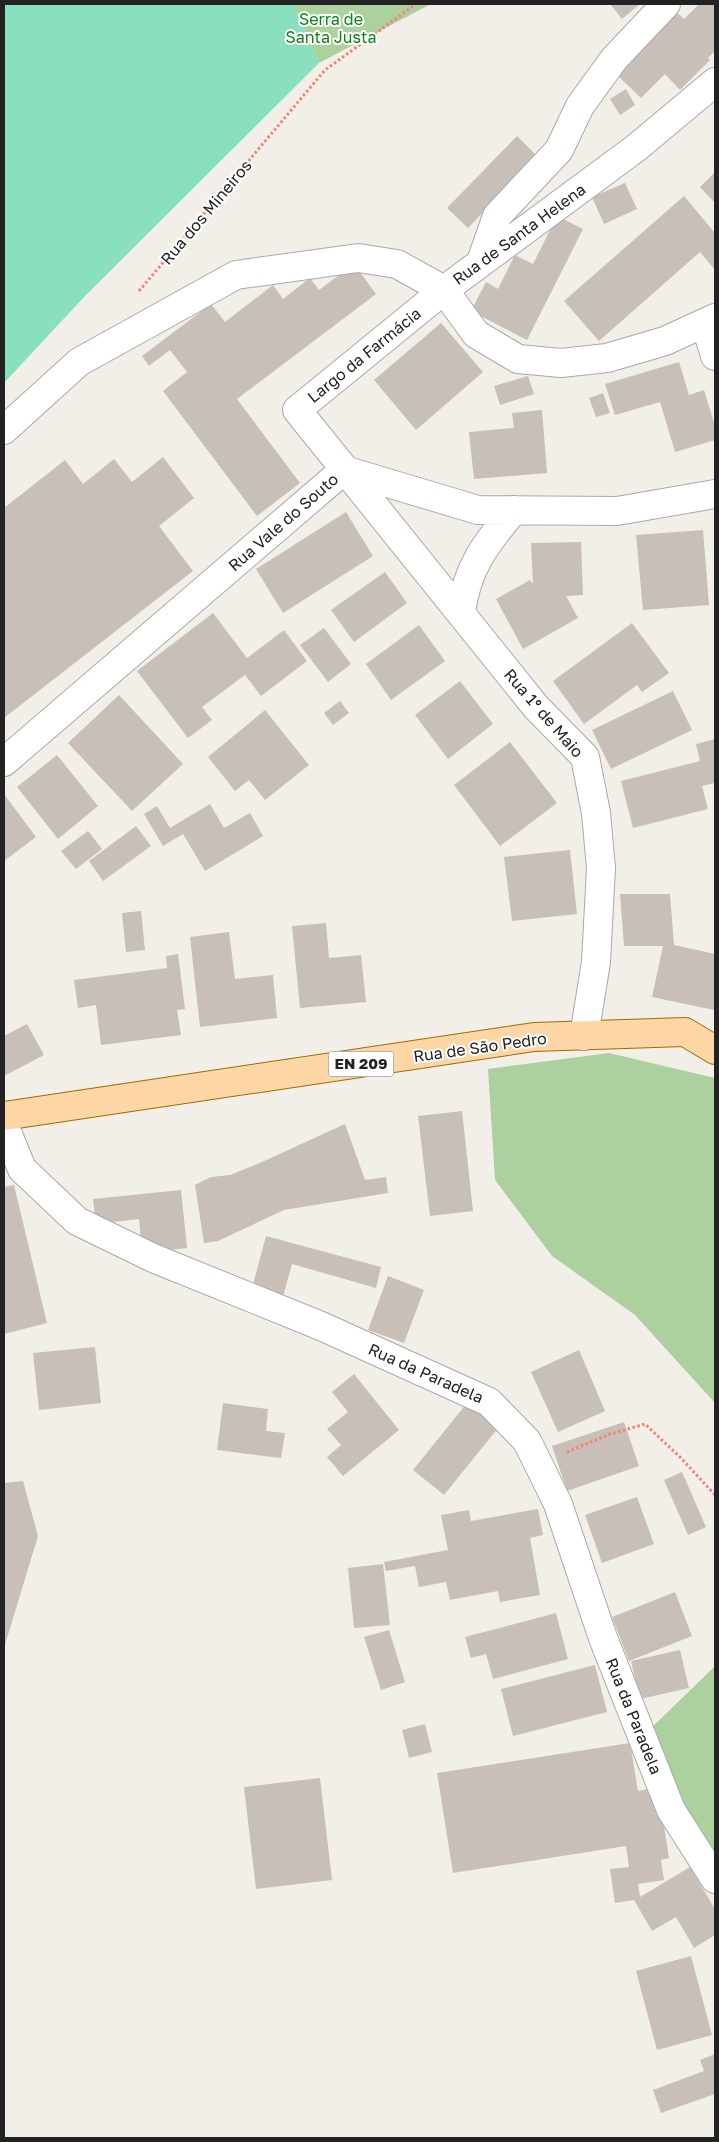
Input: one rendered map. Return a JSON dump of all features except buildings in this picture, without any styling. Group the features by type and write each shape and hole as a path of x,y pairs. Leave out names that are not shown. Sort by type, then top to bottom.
{"main road":[{"name":"Rua de São Pedro","path":"4,1116 534,1037 685,1032 715,1050"}],"street":[{"path":"481,262 497,216 559,150 580,106 614,59 666,4"},
{"name":"Rua de Santa Helena","path":"4,430 79,362 236,275 358,258 397,264 444,290 636,148 715,82"},
{"path":"444,290 476,334 518,359 561,363 607,358 665,341 710,320 715,356"},
{"name":"Largo da Farmácia","path":"344,470 297,410 444,290"},
{"name":"Rua Vale do Souto","path":"4,762 344,470 478,510 616,511 715,494"},
{"name":"Rua 1º de Maio","path":"344,470 536,707 584,757 596,813 601,868 596,962 584,1036"},
{"path":"461,613 464,588 483,549 514,510"},
{"name":"Rua da Paradela","path":"4,1116 7,1132 22,1169 77,1221 152,1258 322,1326 489,1402 527,1441 558,1504 603,1638 671,1810 715,1878"}],"path":[{"name":"Rua dos Mineiros","path":"136,295 325,70 416,4"},
{"path":"538,1464 610,1434 645,1424 680,1457 715,1495"}],"green space":[{"path":"4,4 293,4 319,63 85,296 4,383"},
{"name":"Serra de Santa Justa","path":"293,4 431,4 319,63"},
{"path":"609,1053 715,1078 715,1403 635,1315 552,1256 495,1180 488,1069"},
{"path":"715,1666 715,1872 642,1737"}]}
